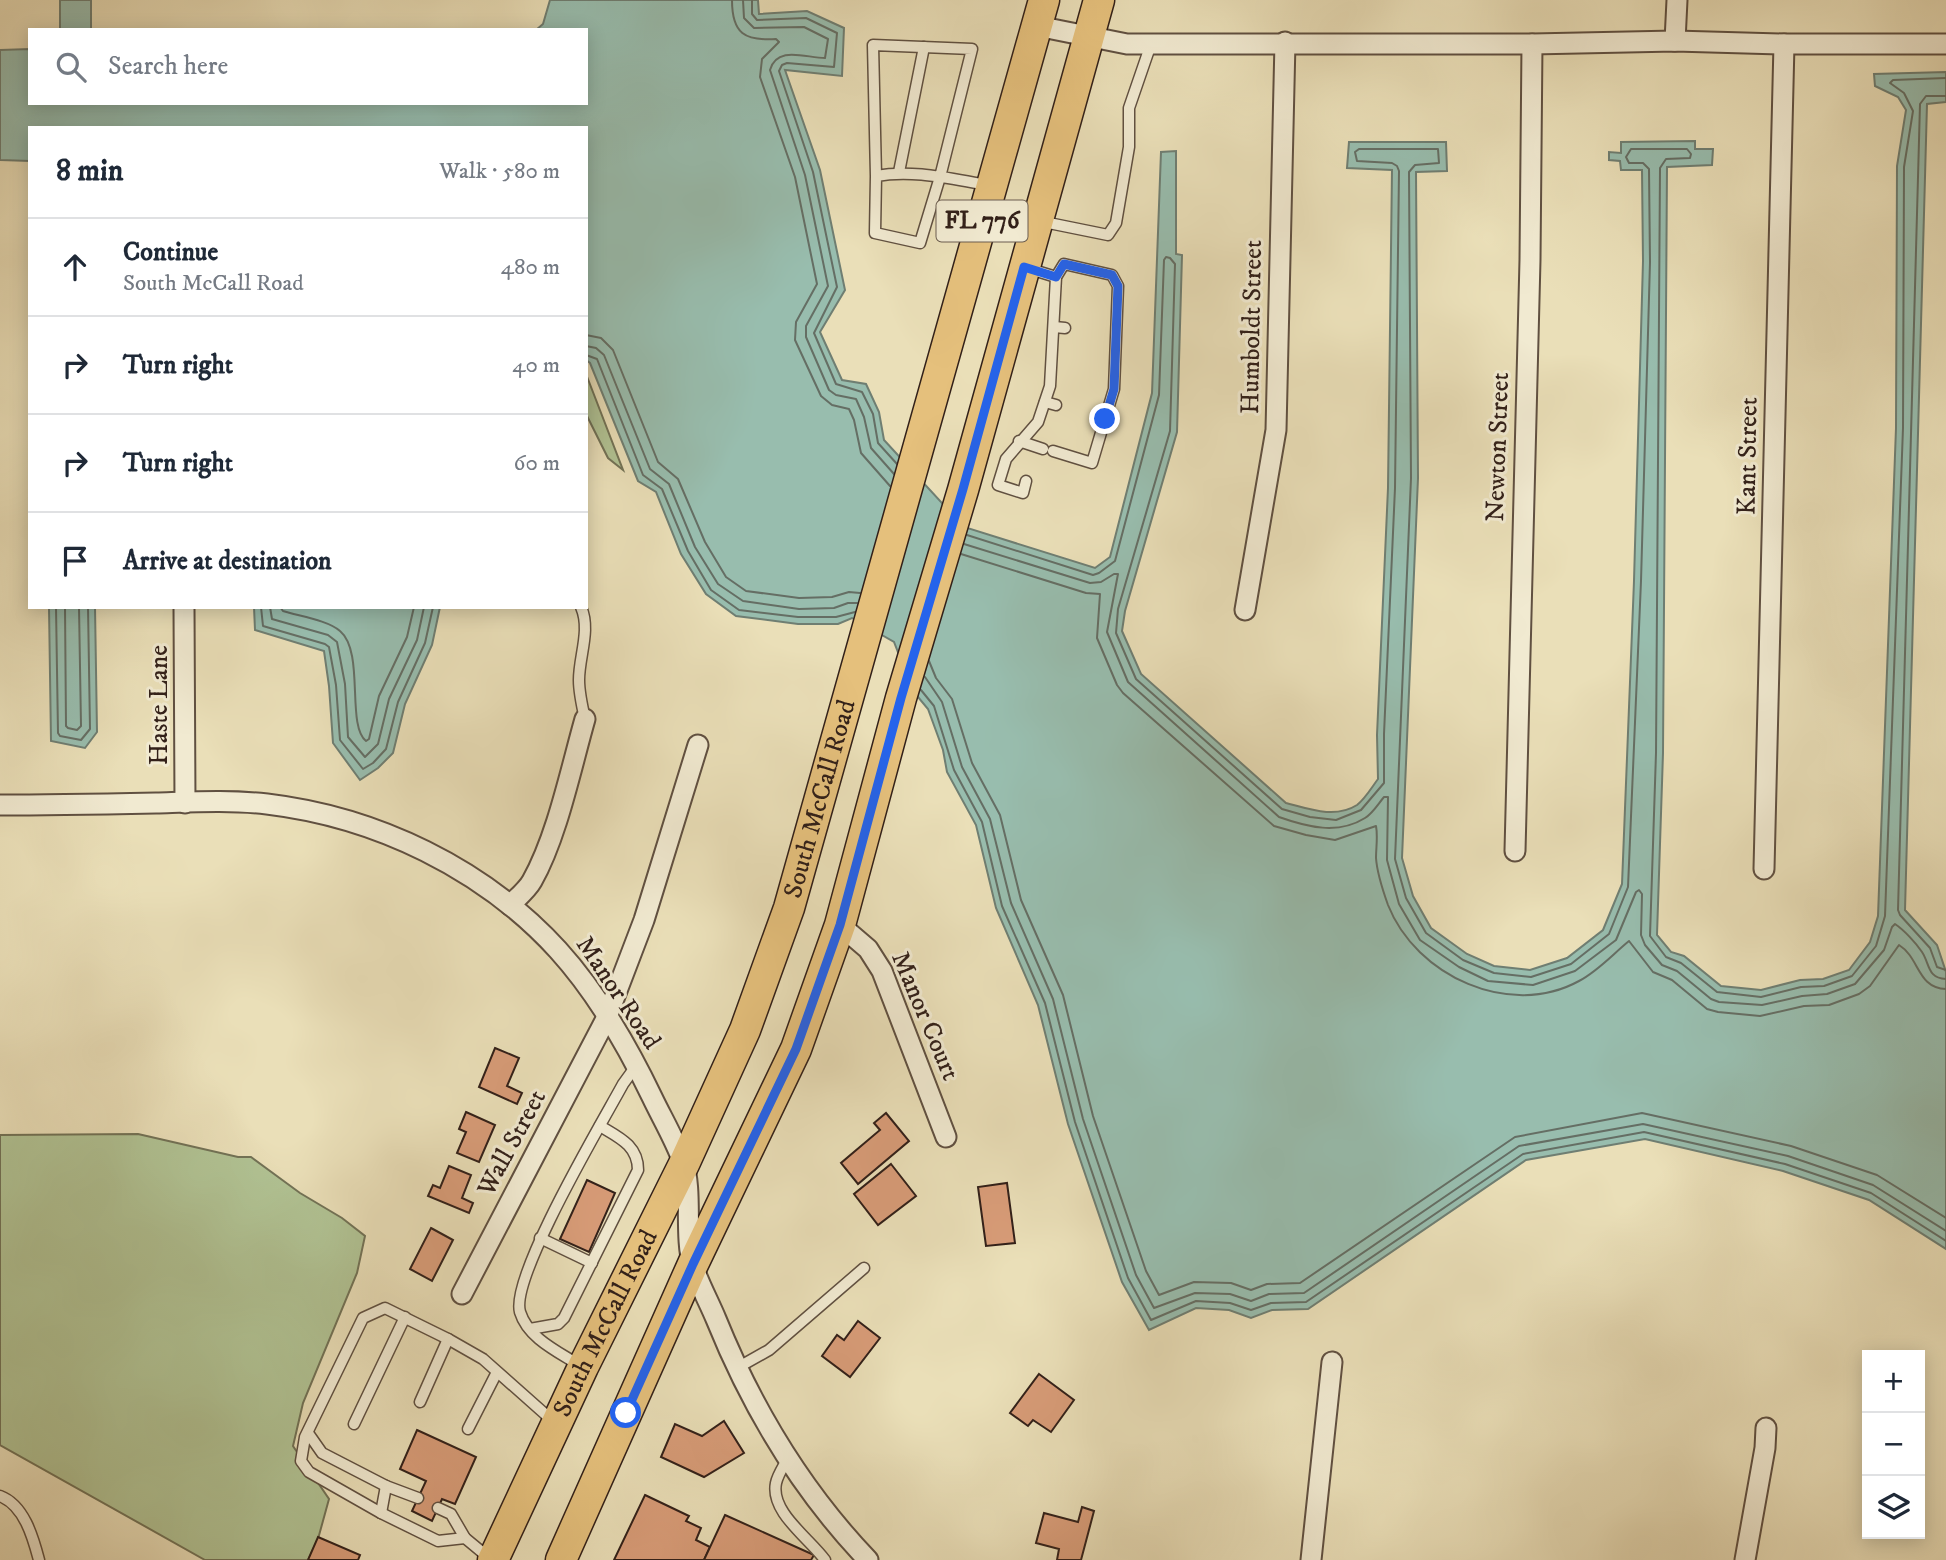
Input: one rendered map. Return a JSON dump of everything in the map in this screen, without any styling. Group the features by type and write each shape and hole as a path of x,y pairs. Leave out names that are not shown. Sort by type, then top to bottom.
{"main road":[{"name":"South McCall Road","path":"561,1560 693,1264 796,1049 840,925 901,698 963,489 1099,0"},
{"name":"South McCall Road","path":"492,1560 746,1030 789,908 859,650 1040,13"}],"street":[{"path":"1675,41 1677,0"},
{"path":"1040,13 1089,38 1126,44 1532,44 1675,41 1946,44"},
{"name":"Humboldt Street","path":"1245,610 1276,430 1285,42"},
{"name":"Newton Street","path":"1515,851 1530,260 1532,44"},
{"name":"Kant Street","path":"1764,869 1784,44"},
{"name":"Haste Lane","path":"184,609 185,803"},
{"path":"510,905 531,883 550,838 585,719"},
{"name":"Wall Street","path":"462,1294 607,1017 644,920 698,745"},
{"name":"Manor Road","path":"0,805 265,804 325,814 372,828 439,858 510,905 559,951 607,1017 637,1065 684,1164 693,1264 737,1368 752,1399 788,1458 833,1520 868,1560"},
{"name":"Manor Court","path":"840,925 868,949 882,971 947,1137"},
{"path":"1311,1560 1332,1362"},
{"path":"1745,1560 1765,1448 1766,1428"}],"lane":[{"path":"1038,221 1108,235 1116,223 1129,147 1129,108 1151,43"},
{"path":"873,45 924,47 972,49 940,177 920,243 875,233 873,45"},
{"path":"899,172 924,47"},
{"path":"876,176 899,172 992,186"},
{"path":"1019,441 1042,451 1092,463 1101,418 1114,389 1112,332 1118,286 1112,275 1064,264 1056,277 1059,327 1050,386 1038,422 1019,441 1006,459 998,485 1023,493 1026,481"},
{"path":"1024,267 1056,277"},
{"path":"1045,402 1056,405"},
{"path":"582,609 585,615 585,631 579,678 585,719"},
{"path":"583,1367 538,1339 520,1312 519,1292 540,1238 623,1084 637,1065"},
{"path":"530,1329 558,1324 564,1318 638,1170 631,1145 600,1126"},
{"path":"540,1238 592,1263"},
{"path":"737,1368 769,1350 864,1268"},
{"path":"465,1538 438,1541 381,1513 309,1472 301,1461 302,1446 363,1318 385,1308 449,1339 482,1359 496,1374 557,1424"},
{"path":"354,1424 405,1317"},
{"path":"421,1402 449,1339"},
{"path":"468,1429 496,1374"},
{"path":"308,1433 321,1453 386,1486 418,1498"},
{"path":"788,1458 776,1481 775,1496 786,1518 814,1544 825,1560"},
{"path":"381,1513 386,1486"},
{"path":"0,1496 12,1502 20,1512 39,1560"},
{"path":"438,1508 451,1514 465,1538 492,1560"}],"shaded area":[{"path":"588,379 623,470 608,458 588,418"},
{"path":"138,1134 238,1157 251,1157 365,1236 357,1273 303,1403 293,1446 329,1499 318,1539 308,1560 205,1560 0,1445 0,1135"}],"water":[{"path":"60,0 91,0 91,28 60,28"},
{"path":"550,0 758,0 759,14 807,11 844,28 842,76 785,70 820,170 845,290 820,332 842,380 866,384 879,412 884,440 964,527 1095,568 1110,557 1152,393 1161,152 1176,151 1176,254 1182,255 1177,432 1125,611 1122,631 1141,674 1286,803 1322,812 1340,811 1357,805 1378,779 1377,735 1388,488 1392,170 1347,168 1349,142 1446,142 1447,171 1416,172 1418,478 1402,858 1413,896 1431,928 1467,954 1494,966 1530,970 1567,958 1603,930 1622,884 1643,261 1642,170 1621,170 1620,161 1609,160 1609,152 1621,153 1621,142 1695,141 1695,149 1713,149 1712,165 1667,167 1663,753 1657,935 1671,952 1684,956 1721,986 1761,990 1800,980 1823,979 1849,970 1870,942 1878,916 1896,428 1897,166 1906,110 1898,97 1875,86 1874,74 1946,72 1946,102 1927,104 1905,910 1937,945 1946,972 1946,1249 1869,1200 1783,1171 1645,1139 1526,1160 1308,1309 1272,1310 1251,1318 1229,1310 1196,1308 1149,1330 1122,1282 1068,1124 1038,1005 996,908 976,825 947,772 943,750 928,709 913,691 894,642 852,618 838,624 798,624 736,616 706,594 681,554 656,492 638,481 588,362 588,126 28,126 28,161 0,160 0,50 28,49 28,105 588,105 588,28 538,28 543,24"},
{"path":"49,609 95,609 97,732 85,748 51,741"},
{"path":"254,609 440,609 432,645 405,704 393,753 378,768 360,780 333,743 324,651 255,630"}],"building":[{"path":"495,1048 519,1058 507,1086 522,1093 517,1104 479,1087"},
{"path":"466,1112 495,1125 479,1162 457,1153 466,1132 459,1129"},
{"path":"886,1113 909,1141 858,1184 841,1163 880,1130 874,1123"},
{"path":"891,1164 916,1196 878,1225 854,1194"},
{"path":"449,1166 471,1175 462,1198 473,1203 469,1213 428,1196 433,1185 440,1188"},
{"path":"587,1180 615,1193 589,1252 560,1239"},
{"path":"1007,1183 1015,1243 986,1246 978,1187"},
{"path":"431,1228 453,1240 432,1281 410,1269"},
{"path":"858,1321 880,1338 850,1377 822,1356 837,1335 844,1340"},
{"path":"1039,1374 1074,1400 1051,1432 1033,1420 1028,1426 1010,1413"},
{"path":"724,1421 744,1453 704,1477 661,1457 675,1424 702,1436"},
{"path":"417,1430 476,1457 455,1504 442,1499 432,1521 412,1511 426,1481 400,1469"},
{"path":"645,1495 689,1516 686,1521 701,1528 696,1540 710,1547 704,1560 614,1560"},
{"path":"1082,1507 1094,1511 1081,1560 1057,1560 1059,1549 1036,1543 1044,1513 1078,1522"},
{"path":"725,1515 814,1555 811,1560 704,1560"},
{"path":"318,1537 360,1555 358,1560 308,1560"}],"route":[{"path":"626,1413 693,1264 796,1049 840,925 901,698 963,489 1024,267 1056,277 1064,264 1112,275 1118,286 1114,389 1105,419"}]}
